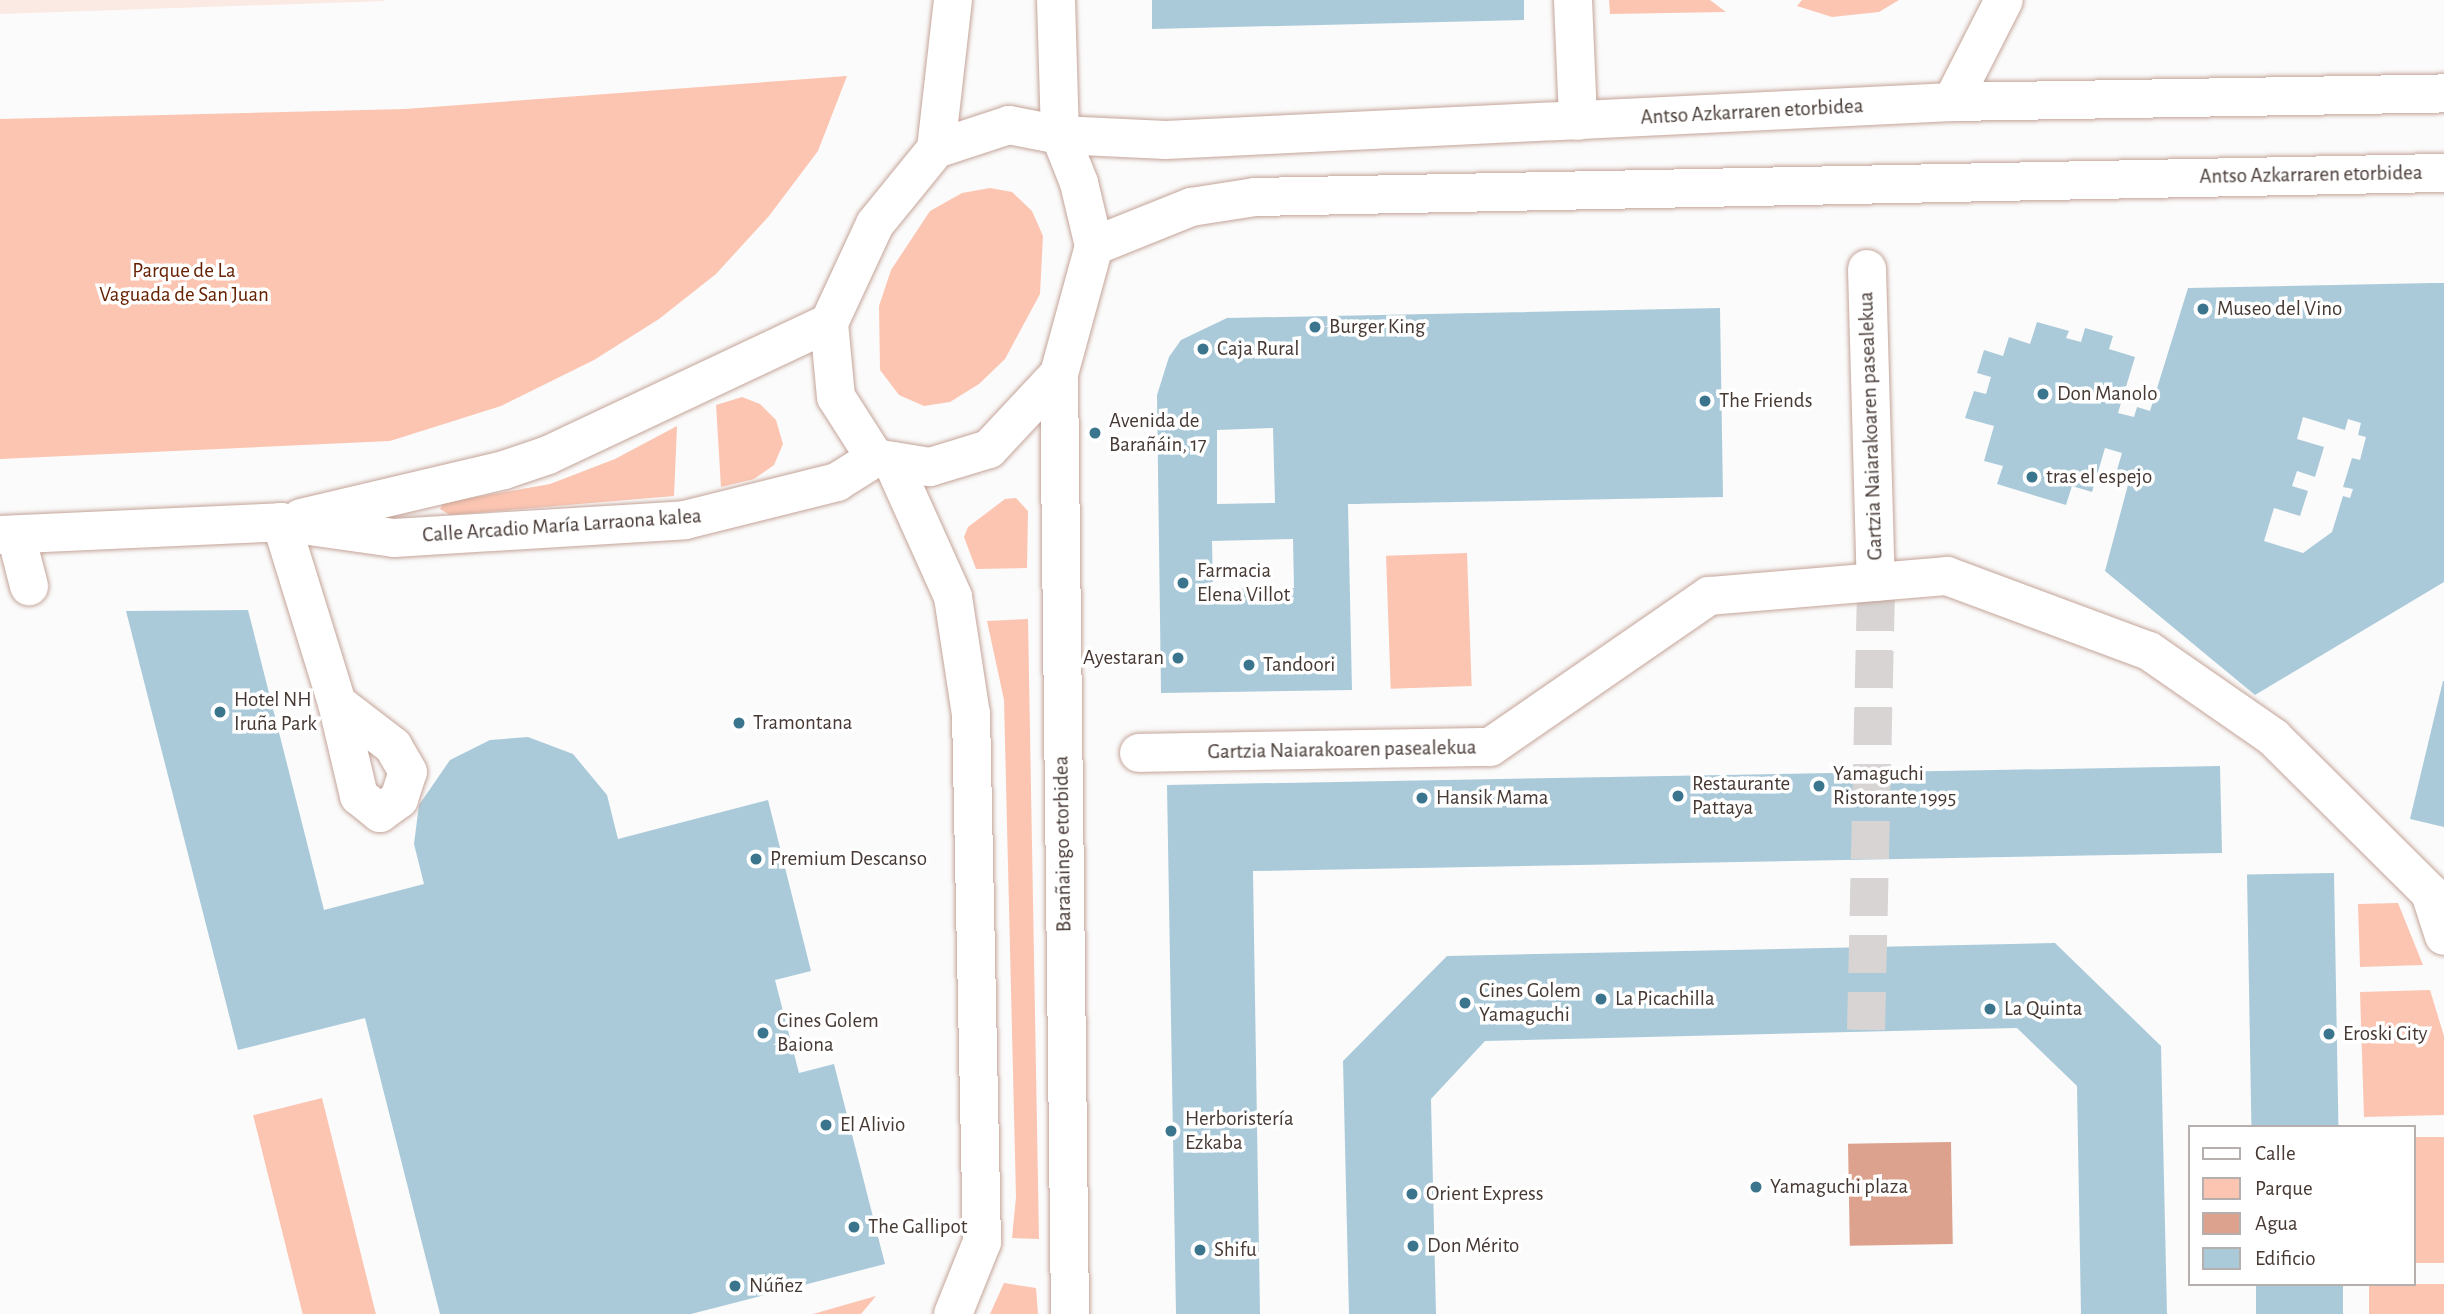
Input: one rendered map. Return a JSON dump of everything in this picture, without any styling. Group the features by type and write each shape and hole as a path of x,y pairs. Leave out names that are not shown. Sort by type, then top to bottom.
{"street":[{"path":"953,0 936,149 875,224 829,323 836,397 884,460 953,597 971,714 982,1242 953,1314"},
{"path":"884,460 930,467 989,449 1059,374 1094,246 1079,183 1059,135 1056,0"},
{"path":"1573,0 1578,121"},
{"path":"1952,102 2004,0"},
{"name":"Antso Azkarraren etorbidea","path":"936,149 1009,125 1059,135 1166,140 1952,102 2444,93"},
{"name":"Antso Azkarraren etorbidea","path":"1094,246 1191,207 1255,197 2444,173"},
{"name":"Gartzia Naiarakoaren pasealekua","path":"1867,269 1876,582"},
{"name":"Calle Arcadio María Larraona kalea","path":"8,535 281,522 504,470 548,455 829,323"},
{"name":"Barañaingo etorbidea","path":"1059,374 1070,1314"},
{"name":"Calle Arcadio María Larraona kalea","path":"281,522 394,538 685,520 836,482 884,460"},
{"path":"281,522 337,703"},
{"path":"8,535 29,586"},
{"name":"Gartzia Naiarakoaren pasealekua","path":"1139,753 1490,747 1709,596 1947,576 2149,651 2273,737 2430,893 2444,936"}],"shaded area":[{"path":"0,0 384,0 385,1 0,14"}],"green space":[{"path":"1609,0 1710,0 1726,12 1610,14"},
{"path":"1802,0 1899,0 1879,12 1832,17 1797,6"},
{"name":"Parque de La Vaguada de San Juan","path":"847,76 818,151 769,216 716,274 659,319 594,360 501,406 390,441 0,459 0,119 405,109"},
{"path":"990,188 1012,192 1032,211 1043,236 1040,294 1005,359 979,384 950,402 924,406 899,395 880,370 879,306 891,270 930,211 962,193"},
{"path":"742,397 760,404 776,420 783,444 774,465 754,479 721,487 716,405"},
{"path":"677,426 674,496 450,515 440,509 443,503 550,484 615,459"},
{"path":"1016,498 1028,511 1027,568 976,569 964,537 968,527 1005,499"},
{"path":"1467,553 1472,686 1391,689 1386,556"},
{"path":"1028,619 1039,1239 1012,1238 1016,1197 1004,700 987,621"},
{"path":"2398,903 2423,965 2360,967 2358,904"},
{"path":"2430,990 2444,1036 2444,1115 2364,1117 2360,992"},
{"path":"322,1098 376,1314 303,1314 253,1115"},
{"path":"2416,1137 2444,1137 2444,1263 2416,1263"},
{"path":"1004,1283 1036,1288 1038,1314 990,1314"},
{"path":"2444,1284 2444,1314 2369,1314 2369,1286"},
{"path":"876,1296 861,1314 813,1314"}],"water":[{"path":"1951,1142 1953,1244 1850,1246 1848,1144"}],"building":[{"path":"1152,0 1524,0 1524,20 1152,29"},
{"path":"2444,283 2444,582 2255,695 2105,571 2129,481 2115,477 2122,453 2105,448 2092,492 2072,486 2066,505 1997,484 2003,466 1984,461 1994,426 1965,418 1974,391 1986,394 1991,377 1977,373 1984,350 2003,356 2009,337 2030,344 2037,322 2069,331 2066,338 2081,342 2085,328 2113,336 2109,349 2135,357 2118,413 2134,417 2137,407 2150,411 2188,288","holes":["2303,417 2345,430 2348,419 2361,423 2358,435 2366,437 2360,460 2352,458 2343,487 2353,489 2350,498 2343,496 2332,532 2303,553 2264,541 2274,508 2300,516 2308,491 2292,486 2297,471 2315,477 2324,447 2297,439"]},
{"path":"1720,308 1723,497 1348,504 1352,690 1161,693 1157,395 1169,357 1181,340 1227,318","holes":["1273,428 1275,503 1217,504 1217,430","1293,539 1294,588 1213,589 1212,541"]},
{"path":"248,610 324,910 424,884 414,844 419,805 450,760 490,740 528,737 573,754 607,795 618,839 768,800 811,971 775,980 799,1073 834,1064 885,1264 691,1314 440,1314 365,1018 238,1050 126,611"},
{"path":"2444,681 2444,827 2410,819"},
{"path":"2220,766 2222,853 1253,871 1260,1314 1176,1314 1167,785"},
{"path":"2334,873 2338,1125 2251,1125 2247,875"},
{"path":"2055,943 2161,1046 2167,1314 2081,1314 2077,1086 2017,1028 1485,1041 1431,1099 1436,1314 1349,1314 1343,1061 1447,956"},
{"path":"2256,1286 2343,1286 2343,1314 2256,1314"}],"tunnel":[{"path":"1866,1030 1876,582"}],"place":[{"name":"Museo del Vino","path":"2203,309"},
{"name":"Burger King","path":"1315,327"},
{"name":"Caja Rural","path":"1203,349"},
{"name":"Don Manolo","path":"2043,394"},
{"name":"The Friends","path":"1705,401"},
{"name":"Avenida de Barañáin, 17","path":"1095,433"},
{"name":"tras el espejo","path":"2032,477"},
{"name":"Farmacia Elena Villot","path":"1183,583"},
{"name":"Ayestaran","path":"1178,658"},
{"name":"Tandoori","path":"1249,665"},
{"name":"Hotel NH Iruña Park","path":"220,712"},
{"name":"Tramontana","path":"739,723"},
{"name":"Yamaguchi Ristorante 1995","path":"1819,786"},
{"name":"Restaurante Pattaya","path":"1678,796"},
{"name":"Hansik Mama","path":"1422,798"},
{"name":"Premium Descanso","path":"756,859"},
{"name":"La Picachilla","path":"1601,999"},
{"name":"Cines Golem Yamaguchi","path":"1465,1003"},
{"name":"La Quinta","path":"1990,1009"},
{"name":"Cines Golem Baiona","path":"763,1033"},
{"name":"Eroski City","path":"2329,1034"},
{"name":"El Alivio","path":"826,1125"},
{"name":"Herboristería Ezkaba","path":"1171,1131"},
{"name":"Yamaguchi plaza","path":"1756,1187"},
{"name":"Orient Express","path":"1412,1194"},
{"name":"The Gallipot","path":"854,1227"},
{"name":"Don Mérito","path":"1413,1246"},
{"name":"Shifu","path":"1200,1250"},
{"name":"Núñez","path":"735,1286"}]}
